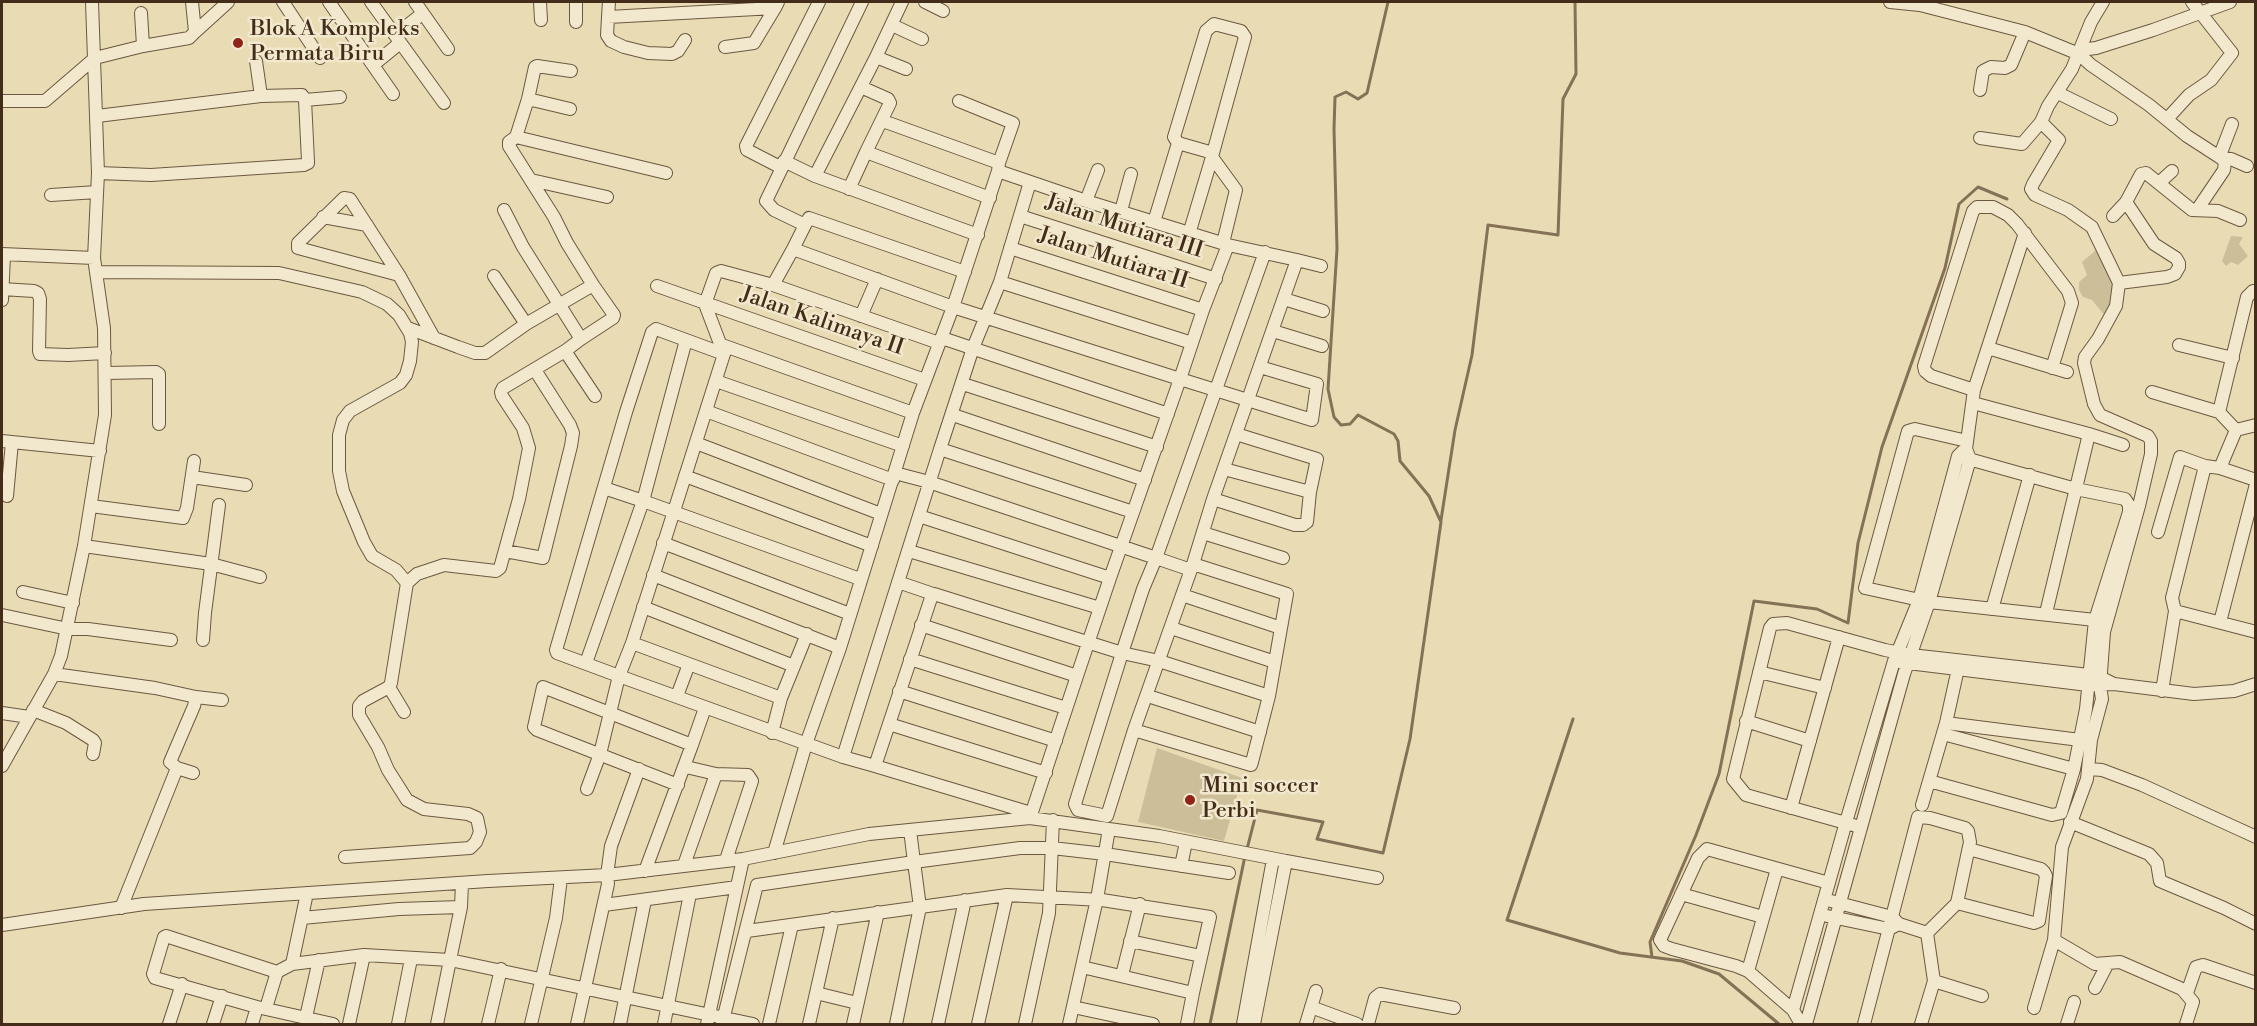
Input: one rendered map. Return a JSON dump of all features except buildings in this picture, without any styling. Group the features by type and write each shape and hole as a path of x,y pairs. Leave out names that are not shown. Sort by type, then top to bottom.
{"street":[{"path":"2,766 54,674 68,629 105,415 104,328 94,258 98,173 92,2"},
{"path":"192,2 195,32"},
{"path":"2,101 50,99 94,58 143,46 184,40 228,2"},
{"path":"283,2 320,58"},
{"path":"329,2 393,94"},
{"path":"371,2 444,103"},
{"path":"540,2 541,20"},
{"path":"576,2 576,22"},
{"path":"609,2 607,35 611,41 648,53 672,54 678,51 685,40"},
{"path":"819,2 746,146 747,150 978,236"},
{"path":"862,2 766,201 774,210 807,222 965,272"},
{"path":"815,176 902,2"},
{"path":"925,2 943,11"},
{"path":"1890,2 1920,5 2025,32 2080,52 2091,65 2225,162 2224,170 2197,210"},
{"path":"1980,138 2022,144 2041,122 2048,106 2058,93 2080,52 2091,22 2103,2"},
{"path":"2167,119 2189,95 2211,80 2232,53 2203,13 2192,2"},
{"path":"2080,52 2110,44 2230,2"},
{"path":"373,65 397,39 419,5 448,49"},
{"path":"608,18 776,5"},
{"path":"725,47 754,43 776,5"},
{"path":"141,13 143,46"},
{"path":"1031,815 1087,643 1203,310 1216,279 1226,244 1236,190 1213,155 1178,144 1174,140 1208,28 1214,24 1241,31 1245,37 1213,155 1190,234"},
{"path":"892,25 922,39"},
{"path":"1980,90 1983,71 2011,65 2025,32"},
{"path":"876,57 906,69"},
{"path":"256,61 261,96"},
{"path":"404,712 389,687 407,583 417,574 444,565 496,572 501,568 519,499 529,448 523,428 502,396 503,388 565,351 613,318 614,315 593,285 509,146 509,142 516,137 536,66 571,71"},
{"path":"849,189 883,121 890,101 861,87"},
{"path":"2058,93 2112,119"},
{"path":"97,116 261,96 302,95 305,100 308,161 307,164 151,175 98,173"},
{"path":"305,100 340,97"},
{"path":"528,99 570,109"},
{"path":"774,853 806,744 840,648 913,413 978,236 1013,123 959,101"},
{"path":"883,121 999,167 1030,182 1086,201 1226,244 1322,266"},
{"path":"1929,781 2052,815 2057,815 2063,810 2104,632 2139,507 2151,454 2151,441 2148,436 2100,414 2094,404 2084,363 2085,357 2116,306 2119,283 2091,227 2068,210 2033,193 2032,184 2059,140 2041,122"},
{"path":"2221,158 2232,124"},
{"path":"516,137 666,173"},
{"path":"1155,222 1178,144"},
{"path":"866,152 990,198"},
{"path":"2221,158 2231,159 2247,166"},
{"path":"1086,201 1098,170"},
{"path":"2159,183 2172,171"},
{"path":"2113,216 2126,202 2141,174 2146,173 2192,210 2218,211 2240,220"},
{"path":"1121,211 1131,174"},
{"path":"531,180 607,196"},
{"path":"843,757 929,482 953,415 973,348 1000,282 1030,182"},
{"path":"51,195 98,192"},
{"path":"399,275 298,248 298,243 344,198 350,199 399,275 435,338"},
{"path":"2119,283 2171,275 2177,271 2179,263 2176,258 2154,244 2126,202"},
{"path":"1974,390 1927,375 1924,366 1973,211 1977,207 1993,207 2008,215 2025,233 2068,291 2073,303 2052,368"},
{"path":"504,210 523,247 543,275 581,339"},
{"name":"Jalan Mutiara III","path":"1020,216 1216,279"},
{"path":"323,217 367,225"},
{"path":"772,285 807,222"},
{"path":"1803,1024 1909,660 1965,451 1974,390 2025,233"},
{"name":"Jalan Mutiara II","path":"1010,248 1203,310"},
{"path":"793,249 953,307 1312,420 1317,384 1260,367"},
{"path":"1265,252 1143,589 1075,804 1076,808 1107,816 1134,730 1148,696 1213,499 1297,260"},
{"path":"2,300 3,255 94,258"},
{"path":"587,789 600,754 619,676 632,643 716,381 723,349 705,304 716,273 721,271 772,285 861,316 973,348 1168,414"},
{"path":"96,272 279,273 362,292 387,303 408,328 412,342 406,375 400,382 350,411 343,420 338,451 343,491 364,542 372,556 396,570 407,583"},
{"path":"494,276 526,324"},
{"path":"861,316 877,279"},
{"path":"1000,282 1192,343"},
{"path":"408,328 475,353 485,353 526,324 593,285"},
{"name":"Jalan Kalimaya II","path":"657,286 925,380"},
{"path":"2,289 38,293 40,299 40,354 105,354"},
{"path":"2219,412 2247,297 2256,291"},
{"path":"1284,298 1323,311"},
{"path":"913,413 723,349 686,340 657,329 652,332 556,650 557,653 772,733 1031,815 1377,878"},
{"path":"1273,331 1322,346"},
{"path":"586,663 643,501 686,340"},
{"path":"2179,345 2233,358"},
{"path":"1988,348 2067,372"},
{"path":"565,351 595,396"},
{"path":"505,550 543,558 571,446 573,433 570,425 535,370"},
{"path":"106,373 156,372 159,374 159,424"},
{"path":"716,381 903,446"},
{"path":"963,384 1157,447"},
{"path":"2152,392 2219,412 2235,430"},
{"path":"1973,403 2123,445"},
{"path":"706,411 894,476 929,482 1156,558 1287,594 1269,696 1251,765 1134,730"},
{"path":"953,415 1145,480"},
{"path":"2235,430 2256,425"},
{"path":"2034,1008 2054,940 2058,914 2059,866 2064,840 2087,779 2091,740 2102,699 2094,681 2095,620 2129,505 2121,498 2076,489 2030,475 1965,451 1915,429 1908,431 1865,588 1924,601 2095,620"},
{"path":"2220,468 2235,430"},
{"path":"1213,499 1299,526 1307,522 1317,459 1236,434"},
{"path":"2046,613 2089,434"},
{"path":"8,496 7,442 100,451"},
{"path":"696,443 881,514"},
{"path":"940,449 1133,512"},
{"path":"2158,532 2180,453 2205,466 2220,468 2256,482 2220,622"},
{"path":"91,506 183,518 194,461"},
{"path":"2163,691 2175,611 2172,603 2173,590 2205,466"},
{"path":"1224,469 1310,492"},
{"path":"1992,609 2030,475"},
{"path":"685,476 872,546"},
{"path":"192,477 246,485"},
{"path":"604,488 860,579"},
{"path":"203,640 219,505"},
{"path":"919,516 1110,578"},
{"path":"1203,532 1283,558"},
{"path":"663,543 850,614"},
{"path":"84,546 211,564 260,577"},
{"path":"909,551 1100,608"},
{"path":"653,575 840,648"},
{"path":"898,582 1087,643 1160,661 1269,696"},
{"path":"23,592 73,603"},
{"path":"875,766 933,594"},
{"path":"1182,596 1281,628"},
{"path":"1793,1010 1892,654 1924,601"},
{"path":"643,607 794,666"},
{"path":"2175,611 2256,632"},
{"path":"2,615 68,629 88,629 171,640"},
{"path":"1860,827 1746,795 1733,779 1746,721 1770,628 1773,624 1787,623 1909,660 2194,694 2234,692 2256,684"},
{"path":"921,625 1077,676"},
{"path":"1171,628 1275,662"},
{"path":"772,733 781,698 807,634"},
{"path":"1791,808 1839,638"},
{"path":"632,643 781,698"},
{"path":"910,659 1066,708"},
{"path":"677,696 689,664"},
{"path":"1922,805 1944,729 1958,666"},
{"path":"1759,672 1825,688"},
{"path":"54,674 222,700"},
{"path":"345,857 470,848 476,843 480,832 477,818 468,814 424,809 406,800 396,785 358,715 359,706 363,701 389,687"},
{"path":"678,786 537,730 534,727 543,687 692,745"},
{"path":"899,691 1056,741"},
{"path":"1148,696 1260,732"},
{"path":"193,773 177,768 170,762 196,697"},
{"path":"645,871 686,767 705,708"},
{"path":"2,713 31,714 66,723 93,740 95,743 93,754"},
{"path":"1746,721 1810,741"},
{"path":"889,724 1046,773"},
{"path":"1944,729 2080,740"},
{"path":"1944,729 2074,769"},
{"path":"686,767 716,774 748,775 752,781 726,860"},
{"path":"121,908 177,768"},
{"path":"577,1024 604,902 611,846 639,769"},
{"path":"2089,769 2102,770 2132,782 2256,837"},
{"path":"684,865 716,774"},
{"path":"2,925 121,908 307,893 488,881 560,884 607,880 684,865 726,860 742,862 774,853 869,834 910,833 1031,815"},
{"path":"1864,1024 1894,923 1918,817 1965,828 1970,836 1957,903 1927,933"},
{"path":"1024,1024 1045,932 1050,896 1053,820"},
{"path":"2070,822 2149,855 2157,863 2160,881 2256,924"},
{"path":"1069,1024 1097,899 1109,829"},
{"path":"896,1024 920,907 910,833"},
{"path":"1181,866 1186,842"},
{"path":"716,1020 747,931 756,885 914,859 1020,848 1052,848 1105,854 1229,873"},
{"path":"1803,1024 1793,1010 1748,971 1672,949 1660,940 1698,858 1707,849 1829,883"},
{"path":"1957,903 2034,922 2041,918 2046,876 2041,869 1969,849"},
{"path":"1243,1024 1279,860"},
{"path":"1254,1024 1279,860"},
{"path":"716,1020 742,862"},
{"path":"1748,971 1777,869"},
{"path":"437,1024 461,907 462,883"},
{"path":"531,1024 556,918 560,884"},
{"path":"604,902 645,900 737,885"},
{"path":"292,964 307,893"},
{"path":"664,1024 690,894"},
{"path":"1681,894 1763,917"},
{"path":"747,931 1007,895 1097,899 1140,904 1215,918 1201,956 1187,1024"},
{"path":"978,1024 1007,895"},
{"path":"1824,899 1927,933"},
{"path":"620,1024 645,900"},
{"path":"938,1024 965,900"},
{"path":"1122,975 1140,904"},
{"path":"302,918 399,909 461,907"},
{"path":"853,1024 878,912"},
{"path":"1820,914 1835,918 1894,923"},
{"path":"809,1024 833,918"},
{"path":"769,1024 792,925"},
{"path":"1921,1024 1934,981 1927,933"},
{"path":"277,972 166,936 153,974 155,978 261,1008 333,1024"},
{"path":"2054,940 2088,962 2107,965 2120,962 2187,993 2193,1002 2186,1024"},
{"path":"1130,941 1201,956"},
{"path":"252,1024 277,972 292,964 363,955 450,960 501,969 716,1020 753,1024"},
{"path":"349,1024 363,955"},
{"path":"398,1024 411,959"},
{"path":"306,1017 319,960"},
{"path":"2095,988 2107,965"},
{"path":"2187,993 2196,967 2203,965 2256,983"},
{"path":"1082,967 1194,993"},
{"path":"488,1024 501,969"},
{"path":"1934,981 1982,996"},
{"path":"169,1024 182,984"},
{"path":"1306,1024 1316,991"},
{"path":"816,993 857,1002"},
{"path":"1368,1024 1375,998 1380,994 1454,1008"},
{"path":"213,1024 222,996"},
{"path":"2067,1024 2074,1002"},
{"path":"1073,1007 1153,1024"},
{"path":"1311,1007 1357,1024"}],"shaded area":[{"path":"2231,236 2243,237 2239,244 2248,256 2238,265 2231,262 2226,266 2222,261"},
{"path":"2101,246 2113,280 2111,308 2105,316 2092,300 2083,297 2079,290 2079,282 2087,275 2082,262"},
{"name":"Mini soccer Perbi","path":"1157,748 1242,778 1224,841 1138,822"}],"waterway":[{"path":"1247,849 1257,810 1323,822 1317,839 1383,853 1410,739 1441,522 1429,496 1400,461 1398,441 1394,434 1358,415 1350,424 1341,425 1334,417 1328,389 1337,249 1335,97 1346,92 1358,99 1367,93 1388,2"},
{"path":"1441,520 1455,430 1472,355 1488,225 1558,235 1563,99 1576,74 1575,2"},
{"path":"1652,957 1650,942 1696,835 1719,774 1754,601 1817,609 1848,623 1858,543 1882,447 1945,268 1959,204 1978,187 2007,199"},
{"path":"1573,719 1507,920 1620,953 1682,961 1719,974 1779,1024"},
{"path":"1210,1024 1245,856"}],"place":[{"name":"Blok A Kompleks Permata Biru","path":"238,43"},
{"name":"Mini soccer Perbi","path":"1190,800"}]}
